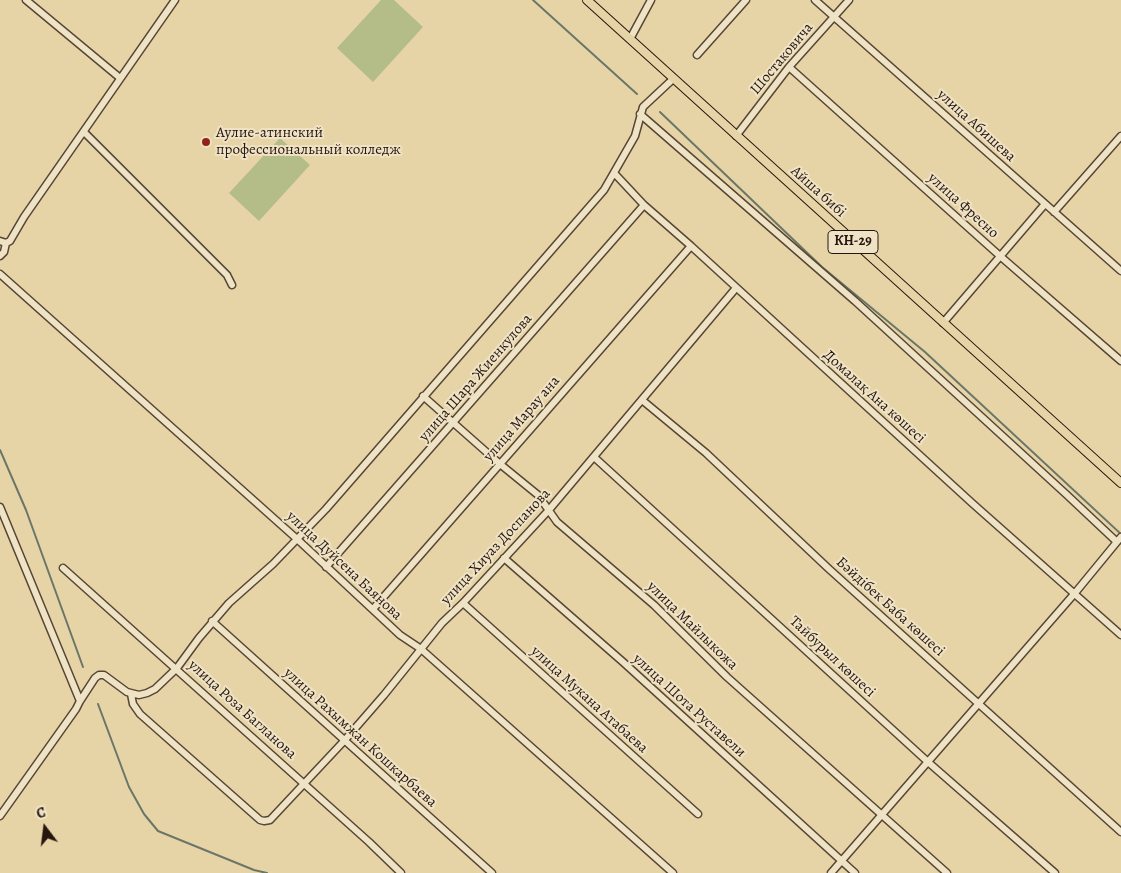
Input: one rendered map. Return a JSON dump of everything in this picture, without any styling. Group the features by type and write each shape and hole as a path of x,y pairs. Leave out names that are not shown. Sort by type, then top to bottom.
{"main road":[{"name":"Айша бибі","path":"586,0 1121,483"}],"street":[{"path":"26,0 120,78"},
{"path":"0,256 4,252 3,242 10,240 175,0"},
{"path":"630,39 651,0"},
{"path":"697,55 746,0"},
{"name":"улица Абишева","path":"815,0 1121,271"},
{"name":"Шостаковича","path":"736,136 789,67 849,0"},
{"name":"улица Фресно","path":"789,67 1000,256 1121,361"},
{"path":"0,816 76,709 95,678 99,675 104,675 131,694 147,694 155,689 177,668 212,621 229,603 273,564 326,509 604,190 615,174 635,136 643,107 659,90 673,79"},
{"path":"640,114 855,301 1067,495 1119,540 831,873"},
{"path":"84,132 227,275 232,285"},
{"path":"1054,212 1121,136"},
{"name":"Домалақ Ана көшесі","path":"615,174 644,206 691,246 972,503 1121,636"},
{"path":"943,323 1045,204"},
{"name":"улица Шара Жиенкулова","path":"326,567 644,206"},
{"name":"улица Марау ана","path":"372,609 691,246"},
{"name":"улица Дуйсена Баянова","path":"0,274 296,538 400,635 421,649 673,873"},
{"name":"улица Хиуаз Доспанова","path":"131,694 140,714 260,820 270,820 344,741 442,623 463,603 548,511 736,288"},
{"name":"улица Майлыкожа","path":"424,396 500,464 538,495 557,522 654,605 727,677 947,873"},
{"name":"Бәйдібек Баба көшесі","path":"642,400 706,453 828,568 1121,832"},
{"name":"Тайбурыл көшесі","path":"594,457 928,762 1055,873"},
{"path":"0,507 80,701"},
{"name":"улица Шота Руставели","path":"504,558 623,662 855,873"},
{"name":"улица Роза Багланова","path":"64,568 177,668 401,873"},
{"name":"улица Мукана Атабаева","path":"463,603 698,814"},
{"name":"улица Рахымжан Кошкарбаева","path":"212,621 492,873"}],"green space":[{"path":"381,0 394,0 423,27 373,82 337,48"},
{"path":"280,138 310,165 259,221 229,193"}],"waterway":[{"path":"533,0 637,94"},
{"path":"660,112 822,267 925,352 1121,534"},
{"path":"0,450 26,510 83,667"},
{"path":"98,704 129,787 144,814 158,831 254,870 267,873"}],"place":[{"name":"Аулие-атинский профессиональный колледж","path":"206,142"}]}
